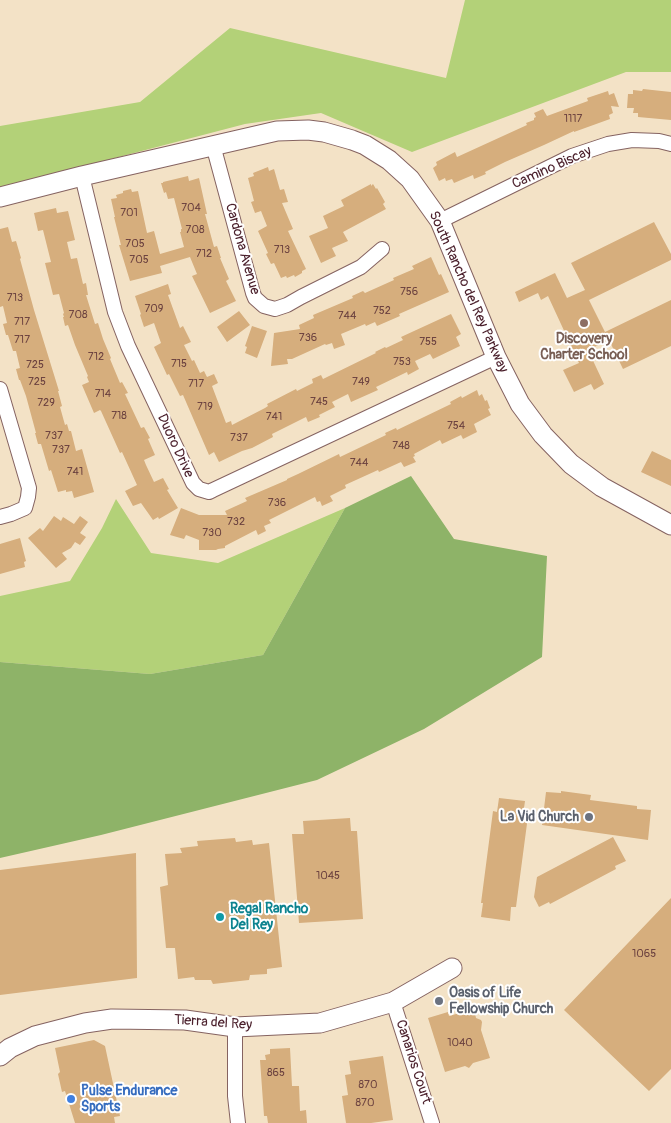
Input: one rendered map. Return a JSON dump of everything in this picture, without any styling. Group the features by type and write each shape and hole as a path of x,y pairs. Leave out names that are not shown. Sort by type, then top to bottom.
{"street":[{"name":"South Rancho del Rey Parkway","path":"0,197 213,145 261,134 292,130 324,132 352,140 377,152 410,179 440,221 496,357 520,404 543,435 571,464 602,488 671,525"},
{"name":"Camino Biscay","path":"440,221 572,156 608,144 632,140 659,141 671,144"},
{"name":"Cardona Avenue","path":"213,145 253,293 255,298 264,306 275,309 286,305 346,276 361,267 382,249"},
{"name":"Duoro Drive","path":"82,176 115,312 128,346 193,483 199,489 208,492 213,490 496,357"},
{"path":"0,389 29,488 25,508 0,517"},
{"name":"Tierra del Rey","path":"0,1056 10,1048 34,1036 85,1023 112,1019 185,1020 235,1027 320,1023 394,1002 452,968"},
{"name":"Canarios Court","path":"394,1002 432,1123"},
{"path":"235,1027 235,1096 238,1123"}],"green space":[{"path":"465,0 671,0 671,72 626,72 412,152 321,113 245,124 0,188 0,126 140,102 230,28 446,78"},
{"path":"411,476 454,539 547,556 542,657 424,729 317,780 101,835 0,858 0,662 150,674 263,655 345,508"},
{"path":"116,499 151,553 218,563 345,508 263,655 150,674 0,662 0,596 70,581 102,528"}],"building":[{"path":"643,89 671,92 671,120 638,117 638,113 633,113 634,108 627,108 628,94 633,94 633,90 642,91"},
{"path":"608,91 609,95 614,93 619,107 611,106 613,113 609,115 610,119 574,131 505,162 474,179 473,175 454,183 452,179 446,181 445,178 439,181 433,168 437,165 436,162 455,152 457,157 527,125 526,123 534,120 536,117 534,113 543,109 547,116 588,101 587,98"},
{"path":"268,167 269,171 274,169 280,190 284,189 288,202 282,203 293,229 288,231 306,269 295,277 294,275 281,278 274,263 271,264 266,254 268,253 258,231 267,226 261,211 255,213 251,202 254,201 248,178 254,176 253,173"},
{"path":"188,176 189,181 199,178 207,214 205,214 214,247 217,246 229,279 226,281 236,301 210,313 192,276 197,274 190,257 160,266 162,273 130,281 119,245 121,245 111,199 117,198 116,195 123,193 123,191 131,189 132,192 138,191 147,233 154,231 160,254 184,247 180,232 182,229 174,198 168,199 161,183"},
{"path":"371,184 371,186 373,184 377,188 385,202 383,204 386,209 343,232 348,241 332,248 336,256 321,263 309,236 328,228 323,216 344,206 341,200"},
{"path":"56,208 57,213 68,211 75,240 67,242 71,259 77,258 83,284 86,283 88,295 86,295 95,324 98,323 110,359 120,383 122,382 128,393 125,394 141,428 144,427 150,438 148,439 155,455 144,460 146,465 154,482 163,478 169,489 167,490 178,508 159,519 158,517 153,520 141,503 133,506 125,491 137,485 101,411 94,413 82,385 89,382 88,376 68,325 65,326 59,294 53,295 45,263 51,262 43,230 38,231 34,213"},
{"path":"654,222 671,254 671,260 589,300 605,332 671,300 671,346 623,369 609,340 588,350 604,384 594,390 591,384 574,392 563,370 579,363 548,296 541,300 538,293 519,302 515,292 555,273 567,298 585,290 571,263"},
{"path":"8,227 12,242 16,241 21,258 34,310 59,391 62,406 60,407 65,425 67,424 69,431 71,431 76,451 82,449 94,492 74,498 72,491 58,492 51,470 49,471 41,444 38,444 26,396 19,380 16,369 20,368 16,351 13,351 3,324 7,323 3,306 0,307 0,229"},
{"path":"431,257 449,292 377,326 375,322 366,326 365,324 341,334 345,345 334,349 332,343 325,344 292,359 287,359 288,364 271,366 274,333 300,329 299,325 314,318 313,315 353,298 352,296 363,291 365,293 394,280 393,278 414,269 412,266"},
{"path":"168,284 171,294 168,295 180,328 183,326 191,342 184,345 200,373 204,371 207,377 214,374 218,383 212,386 226,423 231,421 232,425 265,408 268,406 267,404 296,389 297,391 313,383 312,379 321,375 323,379 385,347 403,340 401,337 451,314 461,334 456,337 460,346 433,359 430,354 415,361 419,369 408,375 407,372 376,387 378,390 351,402 348,394 332,402 335,407 319,415 320,417 308,422 306,417 272,434 273,437 252,448 219,462 214,452 209,455 183,395 180,396 169,374 167,375 154,347 161,343 154,323 144,327 140,315 135,296"},
{"path":"239,311 250,325 227,342 217,327"},
{"path":"252,326 267,331 257,358 245,353 247,347 245,346"},
{"path":"477,390 479,396 482,394 485,401 487,400 491,415 474,424 477,432 463,439 461,435 442,444 440,440 414,454 415,456 413,457 416,462 404,467 401,462 345,485 346,488 330,496 333,501 322,506 315,497 269,520 271,523 264,526 266,531 258,535 256,530 225,546 225,548 199,550 199,540 186,535 184,539 170,535 181,508 199,515 227,515 225,511 247,501 245,498 287,480 339,454 340,457 386,435 385,433 396,428 397,430 451,404 450,402 461,396 462,398"},
{"path":"652,451 671,460 671,486 641,472"},
{"path":"54,516 61,521 63,517 74,524 80,516 88,522 80,533 86,537 80,545 75,542 71,548 62,553 67,559 56,568 28,538 40,528 43,531"},
{"path":"20,538 26,561 24,562 25,567 0,574 0,544"},
{"name":"La Vid Church","path":"561,791 591,795 590,800 637,806 637,809 651,810 648,840 542,825 546,792 561,793"},
{"path":"499,798 525,801 523,815 528,816 516,907 511,907 510,921 481,917 483,903 481,903 493,811 497,812"},
{"path":"350,818 351,831 357,831 363,919 299,923 292,834 304,834 303,821"},
{"path":"613,837 626,861 615,866 616,869 550,904 549,902 539,907 534,897 537,877"},
{"name":"Regal Rancho Del Rey","path":"235,838 236,842 252,840 253,845 269,843 282,967 267,969 267,974 250,975 249,980 213,984 211,980 195,980 194,977 178,979 175,948 166,948 160,887 168,885 165,854 182,853 180,848 198,846 197,841"},
{"path":"136,853 137,978 0,995 0,870"},
{"path":"671,898 671,1069 649,1091 564,1010"},
{"path":"474,1009 476,1018 482,1022 481,1030 490,1058 473,1063 469,1068 465,1066 445,1072 428,1018 448,1012 449,1016"},
{"path":"94,1040 105,1046 120,1116 114,1117 115,1123 75,1123 65,1091 62,1092 55,1048"},
{"path":"290,1048 292,1086 299,1086 300,1111 306,1110 307,1123 268,1123 267,1116 264,1116 260,1060 266,1060 265,1055 270,1054 270,1049"},
{"path":"383,1056 393,1120 371,1123 346,1123 342,1096 348,1095 345,1075 351,1074 349,1061"}],"place":[{"name":"Discovery Charter School","path":"584,323"},
{"name":"La Vid Church","path":"589,817"},
{"name":"Regal Rancho Del Rey","path":"220,917"},
{"name":"Oasis of Life Fellowship Church","path":"439,1001"},
{"name":"Pulse Endurance Sports","path":"71,1099"}]}
